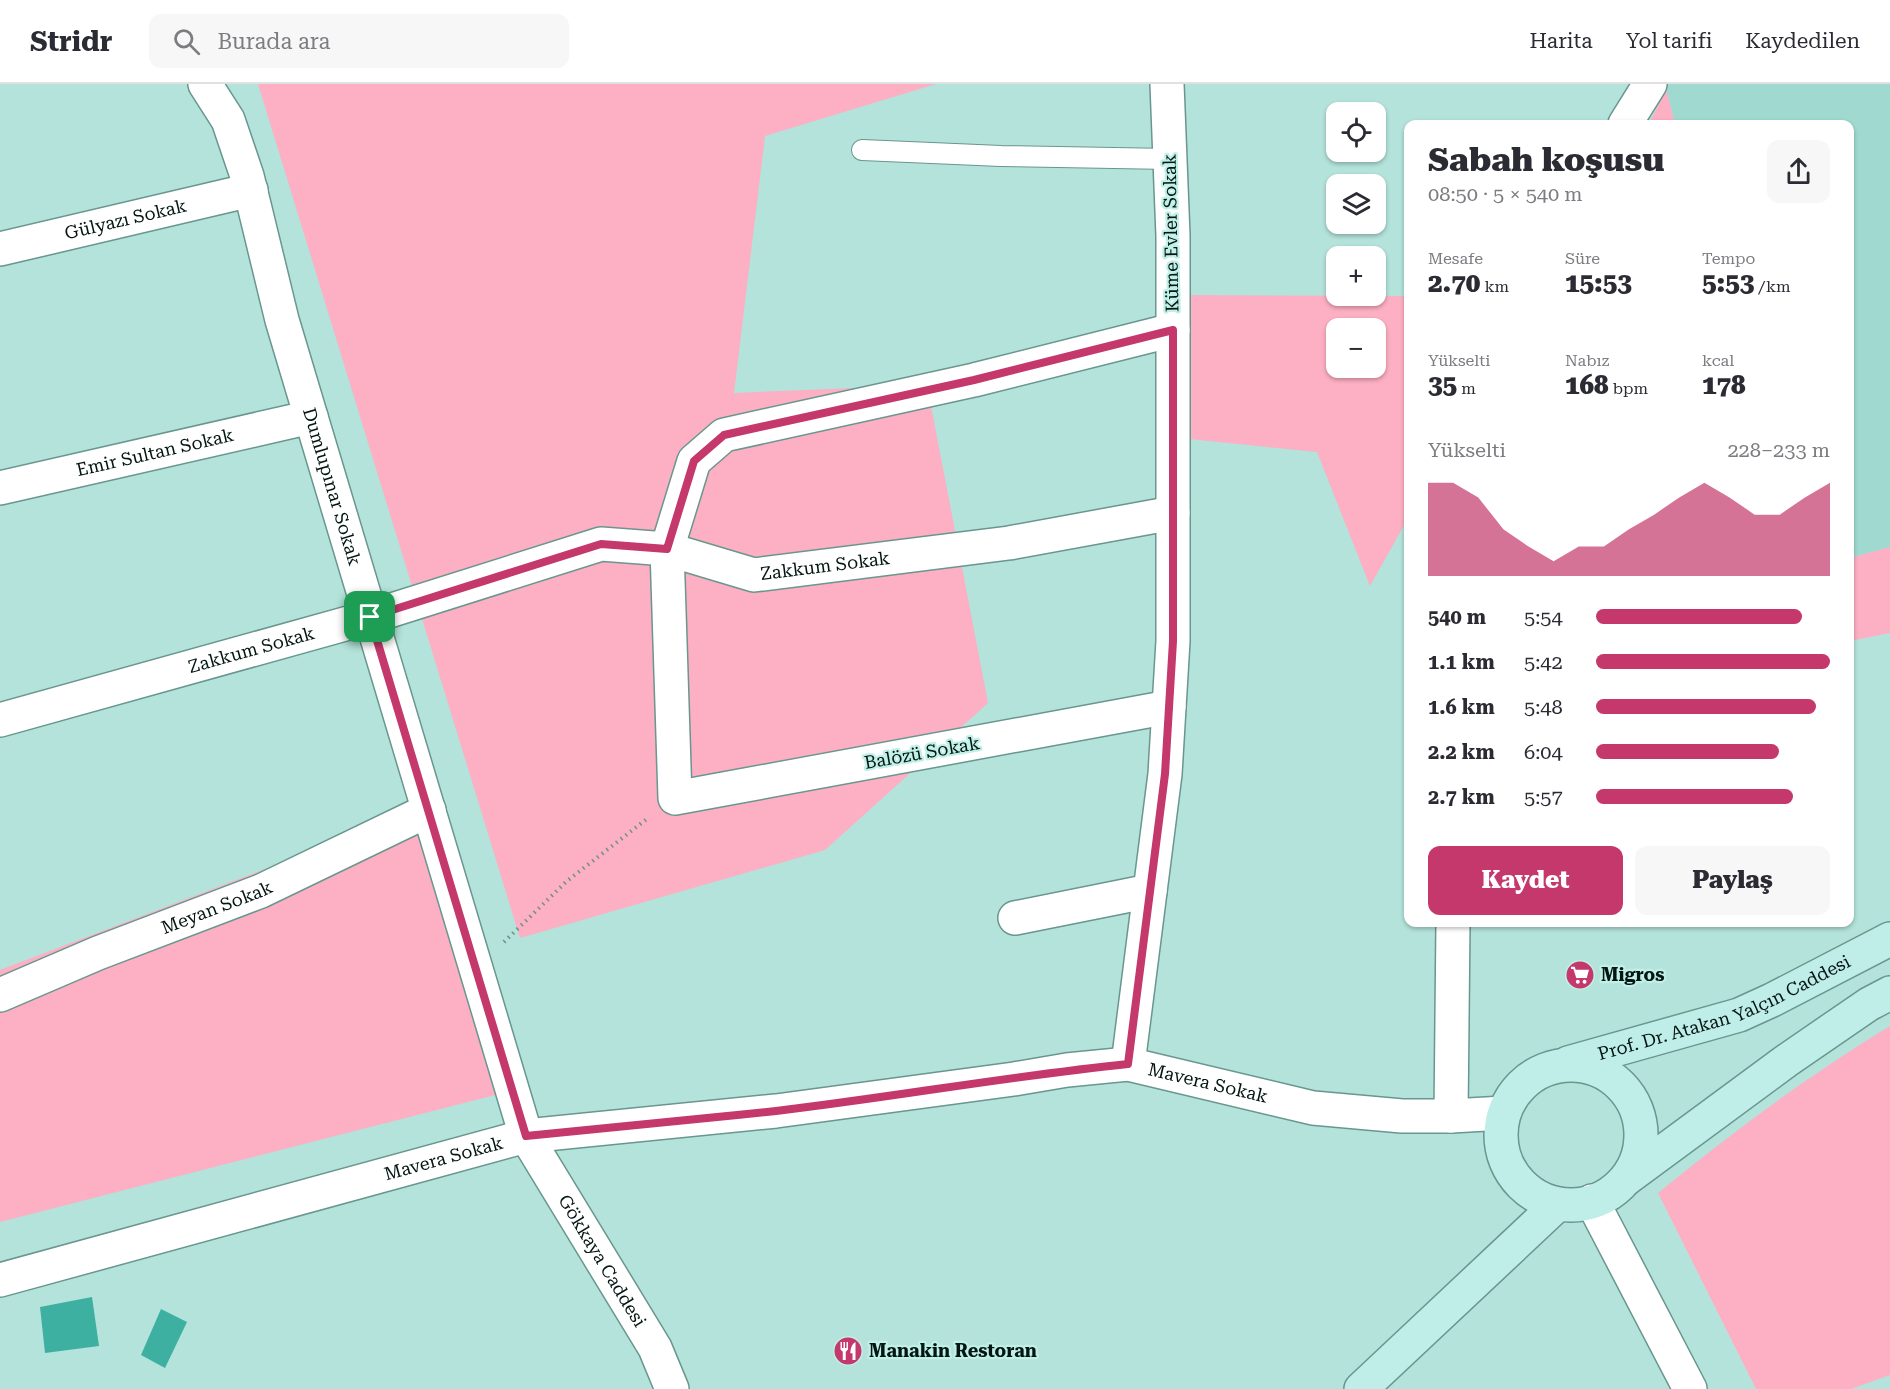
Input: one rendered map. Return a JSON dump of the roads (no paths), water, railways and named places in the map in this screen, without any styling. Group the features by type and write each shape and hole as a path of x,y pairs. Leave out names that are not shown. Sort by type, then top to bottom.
{"main road":[{"name":"Prof. Dr. Atakan Yalçın Caddesi","path":"1555,1066 1739,1015 1890,939"},
{"path":"1623,1182 1635,1164 1641,1142 1640,1120 1631,1100 1617,1083 1599,1070 1577,1065 1555,1066 1533,1076 1515,1092 1504,1113 1500,1136 1505,1160 1517,1181 1536,1196 1558,1204 1583,1204 1605,1196 1786,1061 1869,1004 1890,993"},
{"path":"1361,1389 1558,1204"}],"street":[{"name":"Dumlupınar Sokak","path":"205,84 228,120 250,190 282,320 526,1136"},
{"name":"Küme Evler Sokak","path":"1128,1064 1165,774 1173,641 1173,236 1167,84"},
{"path":"1628,120 1650,84"},
{"name":"Gülyazı Sokak","path":"0,249 250,190"},
{"path":"667,549 694,461 724,435 974,380 1173,330"},
{"name":"Emir Sultan Sokak","path":"0,488 311,417"},
{"name":"Zakkum Sokak","path":"0,720 370,617 601,544 667,549 754,575 1009,543 1173,513"},
{"name":"Balözü Sokak","path":"667,549 675,798 1169,707"},
{"name":"Meyan Sokak","path":"0,995 98,953 261,891 429,810"},
{"path":"1015,918 1150,891"},
{"path":"1451,1116 1453,927"},
{"name":"Mavera Sokak","path":"0,1280 526,1136 776,1111 1067,1070 1128,1064 1313,1108 1402,1116 1504,1113"},
{"name":"Gökkaya Caddesi","path":"526,1136 656,1348 672,1389"},
{"path":"1592,1201 1690,1389"}],"lane":[{"path":"862,150 1001,156 1170,159"}],"place":[{"name":"Migros","path":"1580,975"},
{"name":"Manakin Restoran","path":"848,1351"}]}
